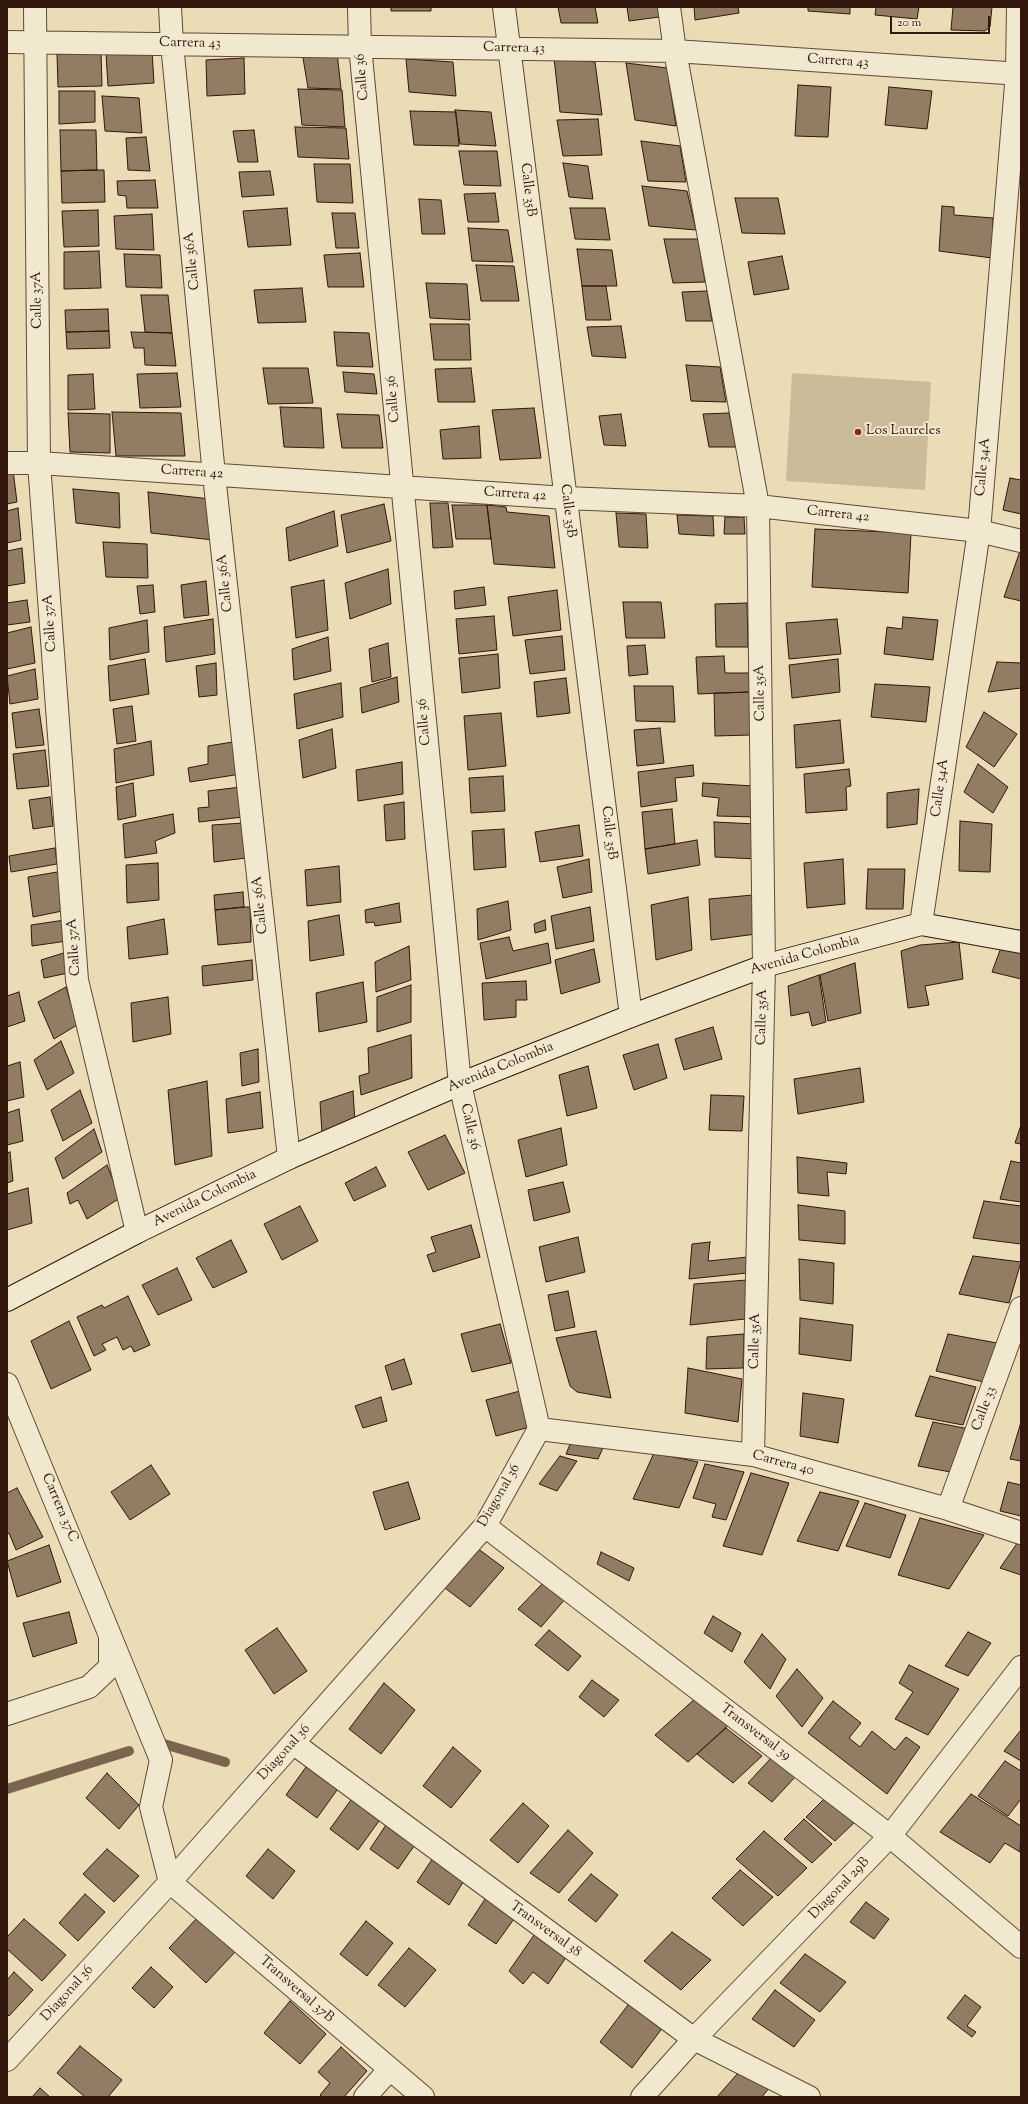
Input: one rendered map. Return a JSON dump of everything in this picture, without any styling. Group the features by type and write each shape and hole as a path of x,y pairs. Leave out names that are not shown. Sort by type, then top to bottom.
{"street":[{"name":"Calle 37A","path":"35,7 40,463 77,980 137,1232"},
{"name":"Calle 36A","path":"170,7 172,44 214,475 289,1158"},
{"name":"Calle 36","path":"359,7 360,46 460,1084 539,1428"},
{"name":"Calle 35B","path":"504,7 631,1016"},
{"name":"Calle 35A","path":"669,7 675,51 758,506 764,966 753,1455"},
{"name":"Calle 34A","path":"921,924 979,531 1019,74 1018,7"},
{"name":"Carrera 43","path":"7,42 675,51 1019,74"},
{"name":"Carrera 42","path":"7,463 40,463 566,498 758,506 979,531 1021,541"},
{"name":"Avenida Colombia","path":"7,1300 137,1232 289,1158 460,1084 631,1016 764,966 921,924 1021,942"},
{"name":"Calle 33","path":"948,1509 1021,1308"},
{"name":"Carrera 37C","path":"7,1384 110,1632 161,1760 151,1807 170,1882"},
{"name":"Carrera 40","path":"539,1428 753,1455 948,1509 1021,1533"},
{"name":"Diagonal 36","path":"7,2060 170,1882 484,1526 539,1428"},
{"name":"Transversal 39","path":"484,1526 890,1836 1021,1947"},
{"path":"7,1714 89,1687 110,1667 110,1632"},
{"name":"Diagonal 29B","path":"642,2097 694,2039 890,1836 1021,1667"},
{"name":"Transversal 38","path":"293,1744 694,2039 809,2097"},
{"name":"Transversal 37B","path":"170,1882 389,2070 423,2097"},
{"path":"365,2097 389,2070"}],"shaded area":[{"name":"Los Laureles","path":"792,373 931,382 925,490 786,481"}],"building":[{"path":"391,7 431,7 431,11 391,11"},
{"path":"558,7 595,7 598,23 561,23"},
{"path":"627,7 665,7 667,16 629,21"},
{"path":"694,7 738,7 739,13 695,20"},
{"path":"808,7 850,7 850,14 808,11"},
{"path":"876,7 919,7 917,19 875,15"},
{"path":"953,7 992,7 990,27 985,31 951,30"},
{"path":"152,51 154,83 108,86 106,54"},
{"path":"101,52 102,86 58,87 57,54"},
{"path":"302,52 337,52 341,89 308,88"},
{"path":"244,58 245,94 207,96 206,60"},
{"path":"554,58 595,62 602,115 560,112"},
{"path":"406,59 453,62 456,96 409,92"},
{"path":"626,63 667,68 676,126 635,120"},
{"path":"798,85 831,87 828,137 795,136"},
{"path":"889,87 932,91 927,129 885,125"},
{"path":"298,89 342,90 345,127 302,125"},
{"path":"59,91 95,91 95,122 59,124"},
{"path":"102,96 139,98 142,133 105,131"},
{"path":"455,110 491,112 496,146 460,144"},
{"path":"410,111 456,112 459,146 414,145"},
{"path":"598,119 602,155 563,156 557,120"},
{"path":"295,127 346,128 349,159 298,157"},
{"path":"60,130 96,130 97,170 61,171"},
{"path":"254,130 258,162 238,162 233,131"},
{"path":"146,137 150,171 128,170 126,138"},
{"path":"641,141 680,146 686,182 648,181"},
{"path":"459,151 497,151 501,186 464,185"},
{"path":"563,163 588,166 593,199 569,197"},
{"path":"314,164 350,164 353,203 317,202"},
{"path":"104,170 105,202 62,203 61,171"},
{"path":"270,171 274,195 242,197 239,172"},
{"path":"155,180 158,208 127,208 126,196 118,195 117,181"},
{"path":"642,186 687,191 696,230 649,226"},
{"path":"495,193 499,222 468,222 464,194"},
{"path":"735,198 778,198 785,234 742,233"},
{"path":"419,199 441,200 445,234 422,234"},
{"path":"942,206 954,207 954,215 993,218 992,258 939,251"},
{"path":"287,208 291,245 248,247 243,211"},
{"path":"570,208 605,208 610,240 575,239"},
{"path":"98,210 99,246 64,247 62,211"},
{"path":"332,213 355,213 359,248 336,248"},
{"path":"152,214 154,250 116,249 114,216"},
{"path":"468,228 508,230 513,262 472,261"},
{"path":"664,239 698,239 705,282 673,283"},
{"path":"577,249 612,250 617,286 582,286"},
{"path":"99,251 101,288 64,289 64,252"},
{"path":"360,253 364,287 328,287 324,255"},
{"path":"124,254 160,255 162,288 126,287"},
{"path":"782,256 789,289 754,295 748,262"},
{"path":"476,265 514,266 519,301 481,301"},
{"path":"426,283 467,284 470,320 430,318"},
{"path":"582,286 606,286 611,320 586,320"},
{"path":"302,288 306,322 258,323 254,290"},
{"path":"707,291 712,321 686,321 682,292"},
{"path":"141,295 168,295 172,333 145,332"},
{"path":"108,309 109,331 66,332 65,310"},
{"path":"430,324 469,324 471,360 434,360"},
{"path":"621,326 626,358 592,356 587,327"},
{"path":"109,331 110,348 67,349 66,332"},
{"path":"131,332 172,333 176,366 145,365 144,348 134,348"},
{"path":"334,332 369,333 373,367 337,366"},
{"path":"686,365 720,367 726,402 691,401"},
{"path":"263,368 308,368 313,403 268,404"},
{"path":"471,368 475,402 438,402 435,369"},
{"path":"343,372 374,374 377,394 345,392"},
{"path":"177,373 181,407 140,408 137,374"},
{"path":"93,374 95,409 68,410 68,375"},
{"path":"280,407 321,408 324,448 284,447"},
{"path":"534,408 541,458 500,460 492,410"},
{"path":"112,412 181,413 185,456 116,456"},
{"path":"68,413 110,414 110,453 70,452"},
{"path":"729,413 736,447 709,447 703,414"},
{"path":"337,414 379,415 383,448 342,448"},
{"path":"621,414 626,446 604,445 599,416"},
{"path":"479,426 481,458 443,459 440,430"},
{"path":"13,470 17,502 7,504 7,471"},
{"path":"1010,478 1021,480 1021,514 1003,510"},
{"path":"73,489 119,493 120,528 76,523"},
{"path":"148,492 210,499 213,540 151,533"},
{"path":"430,503 448,503 453,547 433,548"},
{"path":"384,504 391,541 347,553 341,515"},
{"path":"452,505 487,505 491,539 456,539"},
{"path":"487,505 506,507 507,512 549,516 555,568 494,564"},
{"path":"18,508 21,540 7,543 7,511"},
{"path":"334,511 338,546 289,561 286,528"},
{"path":"616,513 646,514 648,548 619,547"},
{"path":"677,515 713,516 714,536 679,534"},
{"path":"725,517 744,517 745,534 724,534"},
{"path":"815,529 911,533 908,593 812,587"},
{"path":"103,542 147,544 148,578 106,577"},
{"path":"22,548 25,583 7,586 7,551"},
{"path":"1021,548 1021,601 1004,597"},
{"path":"388,569 391,604 350,619 345,583"},
{"path":"324,580 328,630 296,638 291,587"},
{"path":"206,581 209,615 184,618 181,585"},
{"path":"153,585 155,612 140,614 137,586"},
{"path":"484,587 486,605 455,609 454,591"},
{"path":"557,590 561,630 513,636 508,597"},
{"path":"27,600 30,622 7,625 7,603"},
{"path":"623,602 661,602 665,638 626,638"},
{"path":"747,603 748,647 716,647 715,604"},
{"path":"494,616 497,650 459,654 456,619"},
{"path":"903,617 938,620 933,660 884,654 887,627 902,629"},
{"path":"213,619 215,654 166,662 164,627"},
{"path":"837,619 841,654 789,659 786,623"},
{"path":"147,620 149,652 110,660 109,628"},
{"path":"31,627 35,663 7,669 7,633"},
{"path":"562,636 565,670 530,674 525,640"},
{"path":"328,637 331,671 294,680 292,649"},
{"path":"388,643 391,677 372,682 369,649"},
{"path":"645,645 648,674 629,676 627,646"},
{"path":"498,654 500,688 462,693 459,658"},
{"path":"724,656 725,673 749,673 750,692 698,694 696,657"},
{"path":"145,659 149,694 110,701 108,666"},
{"path":"838,659 840,692 792,698 789,665"},
{"path":"997,662 1021,663 1021,688 988,692"},
{"path":"216,663 217,695 199,697 196,666"},
{"path":"35,669 38,699 10,704 7,676"},
{"path":"397,677 399,702 362,713 360,688"},
{"path":"566,678 570,713 537,717 534,682"},
{"path":"341,683 343,717 297,729 294,694"},
{"path":"875,684 930,687 926,722 871,717"},
{"path":"634,686 673,686 675,722 636,721"},
{"path":"750,692 751,735 715,736 714,693"},
{"path":"132,706 136,741 117,744 113,709"},
{"path":"39,709 44,745 16,748 12,713"},
{"path":"984,712 1017,734 994,767 966,747"},
{"path":"501,713 506,766 468,770 464,716"},
{"path":"840,720 844,763 796,768 794,725"},
{"path":"660,728 664,763 637,766 634,730"},
{"path":"332,729 336,768 303,778 299,740"},
{"path":"151,741 154,775 116,783 114,749"},
{"path":"239,741 241,774 190,782 188,768 208,764 208,746"},
{"path":"45,750 49,786 17,789 13,754"},
{"path":"402,762 403,794 358,801 356,770"},
{"path":"978,764 1008,787 993,813 964,792"},
{"path":"693,765 694,776 675,778 677,801 641,807 638,772"},
{"path":"849,769 851,786 846,787 847,810 806,813 804,774"},
{"path":"503,776 505,811 471,813 469,778"},
{"path":"133,783 136,816 118,820 116,787"},
{"path":"703,783 754,786 756,817 717,816 719,798 702,796"},
{"path":"241,787 243,817 199,822 198,808 209,807 208,791"},
{"path":"919,789 917,824 887,828 887,793"},
{"path":"50,797 53,826 33,829 29,800"},
{"path":"404,802 405,839 386,841 384,805"},
{"path":"672,809 675,844 645,849 642,812"},
{"path":"173,814 175,833 155,841 157,853 125,858 123,824"},
{"path":"960,821 992,824 990,872 959,871"},
{"path":"714,822 756,824 757,859 715,857"},
{"path":"244,823 246,858 214,862 212,825"},
{"path":"579,825 583,856 540,862 535,832"},
{"path":"504,829 506,867 474,870 472,831"},
{"path":"697,840 700,865 648,874 645,849"},
{"path":"55,848 57,864 11,872 9,856"},
{"path":"589,859 592,892 563,898 557,867"},
{"path":"843,859 845,904 807,908 804,863"},
{"path":"158,863 159,900 127,903 126,865"},
{"path":"339,866 341,902 307,906 305,870"},
{"path":"868,869 905,869 903,909 866,909"},
{"path":"63,871 67,910 33,917 28,877"},
{"path":"243,892 244,907 215,910 214,895"},
{"path":"753,895 756,934 711,940 709,899"},
{"path":"688,897 692,950 656,960 651,905"},
{"path":"508,901 511,930 478,940 477,909"},
{"path":"399,903 401,922 375,926 374,922 366,923 365,910"},
{"path":"250,907 251,942 218,945 215,910"},
{"path":"590,907 594,941 556,949 551,916"},
{"path":"339,915 344,955 310,961 308,921"},
{"path":"164,919 168,954 129,959 127,927"},
{"path":"65,920 67,941 32,946 31,925"},
{"path":"545,920 546,930 535,933 534,924"},
{"path":"509,937 513,951 548,943 551,963 486,979 480,943"},
{"path":"959,942 963,979 925,986 929,1005 908,1008 901,951 920,945"},
{"path":"1002,945 1021,949 1021,979 992,972"},
{"path":"409,946 411,980 376,992 375,962"},
{"path":"594,949 600,982 561,994 555,960"},
{"path":"70,951 73,972 44,978 41,960"},
{"path":"252,960 253,980 203,986 202,966"},
{"path":"855,963 861,1013 828,1021 820,975"},
{"path":"819,975 826,1022 812,1026 809,1012 791,1016 788,986"},
{"path":"526,981 527,1000 516,1000 516,1017 484,1020 482,983"},
{"path":"363,982 367,1022 319,1032 316,993"},
{"path":"411,985 411,1022 377,1032 377,997"},
{"path":"66,987 77,1025 54,1039 38,1002"},
{"path":"19,992 25,1021 7,1027 7,996"},
{"path":"168,997 171,1034 133,1042 131,1003"},
{"path":"713,1027 722,1059 684,1070 675,1039"},
{"path":"411,1035 412,1078 361,1095 359,1076 369,1073 368,1048"},
{"path":"61,1041 74,1073 47,1090 34,1060"},
{"path":"658,1044 667,1078 634,1090 623,1055"},
{"path":"258,1049 259,1082 242,1086 240,1053"},
{"path":"20,1062 24,1097 7,1101 7,1066"},
{"path":"588,1066 597,1108 567,1116 559,1075"},
{"path":"860,1068 864,1102 798,1114 794,1079"},
{"path":"207,1081 212,1156 175,1165 168,1090"},
{"path":"80,1090 92,1123 63,1141 51,1110"},
{"path":"353,1091 355,1122 322,1133 320,1102"},
{"path":"260,1092 263,1128 228,1133 226,1099"},
{"path":"711,1095 744,1096 742,1131 709,1130"},
{"path":"19,1109 23,1141 7,1145 7,1113"},
{"path":"1021,1125 1021,1144 1015,1143"},
{"path":"561,1128 567,1165 526,1177 518,1140"},
{"path":"94,1129 102,1152 63,1179 55,1158"},
{"path":"445,1135 465,1173 428,1190 408,1152"},
{"path":"10,1152 13,1181 7,1183 7,1153"},
{"path":"797,1157 847,1163 846,1174 827,1172 829,1196 798,1193"},
{"path":"1011,1161 1021,1163 1021,1202 1000,1199"},
{"path":"107,1165 120,1198 87,1219 78,1200 70,1204 67,1193"},
{"path":"376,1167 386,1186 354,1201 345,1183"},
{"path":"563,1182 570,1212 534,1221 528,1190"},
{"path":"28,1188 32,1223 7,1230 7,1194"},
{"path":"984,1201 1021,1206 1021,1244 973,1238"},
{"path":"798,1205 845,1211 845,1244 799,1240"},
{"path":"300,1206 318,1241 282,1260 264,1224"},
{"path":"471,1225 480,1257 433,1272 427,1255 436,1252 431,1237"},
{"path":"578,1237 585,1272 546,1282 539,1247"},
{"path":"231,1240 247,1272 213,1288 196,1258"},
{"path":"710,1242 708,1261 748,1257 747,1273 689,1279 692,1244"},
{"path":"973,1256 1021,1262 1009,1303 959,1294"},
{"path":"799,1259 834,1263 833,1304 800,1300"},
{"path":"177,1268 192,1300 158,1315 142,1285"},
{"path":"747,1280 745,1319 690,1325 694,1284"},
{"path":"568,1291 575,1327 555,1331 548,1295"},
{"path":"128,1296 150,1345 134,1352 131,1346 123,1350 117,1337 102,1344 106,1350 94,1356 77,1317 102,1305 104,1308"},
{"path":"800,1318 853,1325 851,1361 799,1354"},
{"path":"69,1321 91,1370 51,1389 31,1341"},
{"path":"500,1324 511,1363 472,1372 461,1334"},
{"path":"596,1331 611,1398 577,1392 570,1386 556,1338"},
{"path":"744,1334 743,1368 706,1369 707,1337"},
{"path":"948,1334 997,1343 984,1382 936,1371"},
{"path":"404,1359 412,1384 392,1390 385,1366"},
{"path":"688,1368 742,1379 738,1422 685,1413"},
{"path":"930,1376 976,1387 963,1425 915,1416"},
{"path":"520,1391 530,1427 496,1436 486,1400"},
{"path":"803,1393 844,1399 838,1443 800,1436"},
{"path":"381,1397 387,1421 363,1428 355,1406"},
{"path":"933,1422 969,1429 956,1473 918,1466"},
{"path":"1021,1422 1021,1461 1010,1459"},
{"path":"573,1437 605,1443 598,1459 566,1454"},
{"path":"654,1453 698,1462 679,1508 633,1499"},
{"path":"560,1456 577,1461 557,1491 539,1484"},
{"path":"705,1464 744,1472 726,1520 712,1517 716,1504 693,1498"},
{"path":"151,1465 170,1494 130,1520 111,1492"},
{"path":"751,1473 789,1483 762,1555 723,1546"},
{"path":"408,1482 420,1519 385,1530 373,1492"},
{"path":"1008,1482 1021,1485 1021,1516 1000,1511"},
{"path":"17,1488 43,1537 16,1550 9,1533 7,1534 7,1493"},
{"path":"820,1492 859,1501 838,1551 797,1541"},
{"path":"865,1503 906,1515 890,1558 846,1546"},
{"path":"920,1518 984,1535 949,1589 898,1575"},
{"path":"1018,1542 1021,1543 1021,1575 1000,1568"},
{"path":"49,1545 61,1582 17,1597 7,1561"},
{"path":"477,1548 504,1568 470,1607 441,1585"},
{"path":"601,1552 634,1568 629,1581 597,1564"},
{"path":"544,1582 566,1598 541,1627 518,1609"},
{"path":"69,1612 77,1643 33,1657 23,1623"},
{"path":"713,1616 741,1633 732,1652 704,1633"},
{"path":"277,1628 307,1671 274,1694 245,1650"},
{"path":"549,1630 581,1656 568,1671 535,1645"},
{"path":"968,1632 991,1643 968,1676 945,1666"},
{"path":"762,1634 786,1659 770,1689 744,1662"},
{"path":"909,1665 959,1689 928,1735 895,1719 913,1692 899,1683"},
{"path":"797,1669 823,1698 802,1727 776,1696"},
{"path":"592,1680 619,1700 604,1717 579,1697"},
{"path":"384,1683 415,1710 381,1754 349,1729"},
{"path":"698,1696 733,1721 688,1762 655,1735"},
{"path":"833,1701 861,1723 849,1738 860,1747 872,1731 895,1750 906,1737 920,1747 887,1794 808,1733"},
{"path":"726,1728 762,1756 733,1783 697,1754"},
{"path":"1021,1730 1021,1761 1004,1751"},
{"path":"453,1747 481,1771 451,1808 423,1786"},
{"path":"772,1757 796,1776 772,1802 748,1783"},
{"path":"311,1760 342,1783 317,1818 286,1795"},
{"path":"1005,1761 1021,1771 1021,1799 1008,1816 978,1796"},
{"path":"107,1773 139,1805 119,1829 86,1798"},
{"path":"356,1793 384,1814 358,1850 330,1829"},
{"path":"829,1794 859,1818 835,1841 806,1817"},
{"path":"971,1794 1021,1826 1020,1852 1005,1843 990,1863 940,1832"},
{"path":"523,1803 549,1826 518,1863 490,1840"},
{"path":"390,1819 419,1839 398,1869 370,1849"},
{"path":"804,1819 832,1844 812,1863 784,1839"},
{"path":"568,1830 593,1853 559,1893 530,1873"},
{"path":"764,1831 807,1868 778,1896 736,1859"},
{"path":"107,1849 139,1876 114,1902 83,1874"},
{"path":"268,1849 295,1871 273,1899 246,1876"},
{"path":"437,1852 468,1874 449,1905 417,1882"},
{"path":"740,1870 773,1897 743,1926 712,1898"},
{"path":"591,1874 618,1895 596,1922 568,1900"},
{"path":"491,1890 519,1912 496,1944 468,1925"},
{"path":"85,1894 105,1912 78,1941 59,1923"},
{"path":"866,1902 889,1919 874,1939 850,1922"},
{"path":"197,1918 235,1952 206,1983 169,1948"},
{"path":"24,1919 66,1955 42,1981 7,1949 7,1937"},
{"path":"366,1921 393,1943 367,1976 340,1954"},
{"path":"539,1928 571,1950 548,1984 533,1972 523,1984 509,1971"},
{"path":"672,1932 711,1960 681,1990 644,1961"},
{"path":"409,1948 436,1970 405,2007 378,1985"},
{"path":"805,1954 846,1982 820,2012 780,1983"},
{"path":"151,1967 173,1987 154,2008 132,1988"},
{"path":"14,1972 33,1990 9,2016 7,2014 7,1980"},
{"path":"775,1990 815,2020 794,2047 752,2019"},
{"path":"965,1995 981,2007 967,2026 976,2032 972,2037 947,2018"},
{"path":"634,1997 667,2022 632,2068 600,2042"},
{"path":"290,2001 326,2034 300,2064 264,2033"},
{"path":"80,2046 122,2080 108,2097 85,2097 57,2073"},
{"path":"341,2047 367,2071 344,2097 322,2097 320,2095 330,2083 318,2072"},
{"path":"738,2073 769,2088 762,2097 717,2097"},
{"path":"40,2088 50,2097 32,2097"}],"waterway":[{"path":"157,1742 225,1762"},
{"path":"7,1789 129,1751"}],"place":[{"name":"Los Laureles","path":"858,432"}]}
